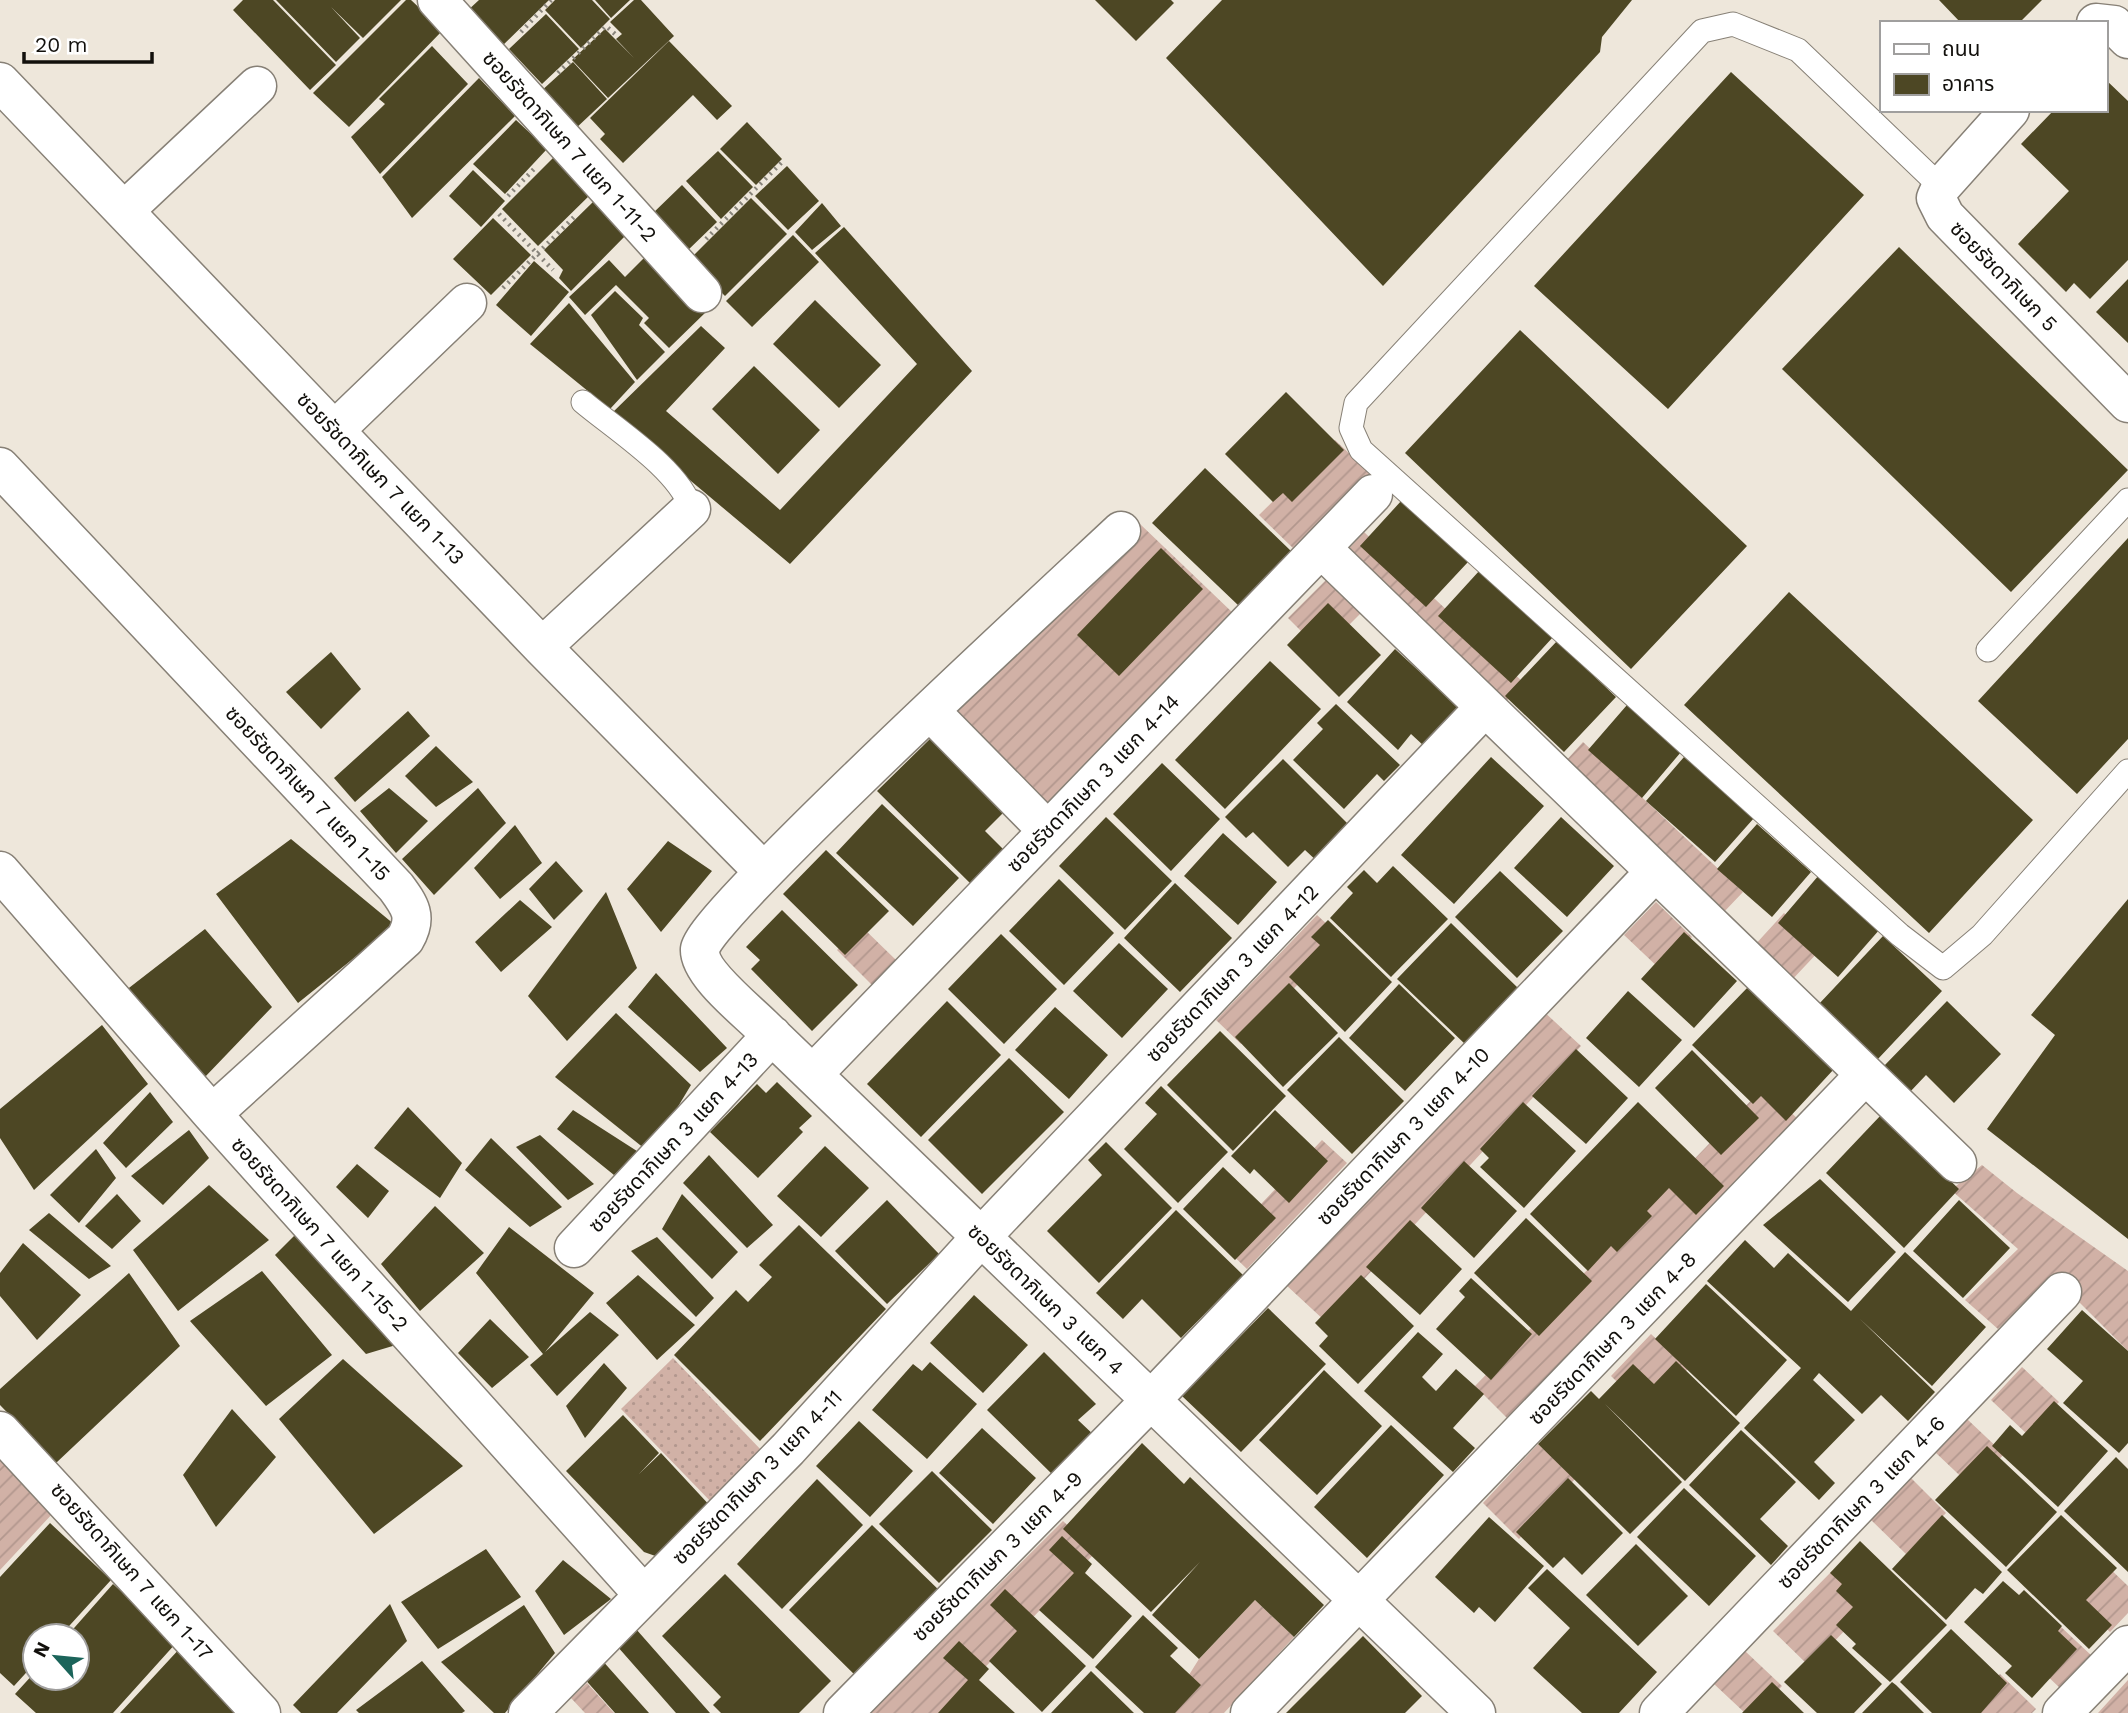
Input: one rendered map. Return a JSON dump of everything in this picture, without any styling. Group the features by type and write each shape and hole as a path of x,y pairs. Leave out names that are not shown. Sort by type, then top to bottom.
{"street":[{"name":"ซอยรัชดาภิเษก 7 แยก 1-11-2","path":"438,0 690,279"},
{"path":"2107,24 2114,25 2128,38"},
{"name":"ซอยรัชดาภิเษก 7 แยก 1-13","path":"0,82 125,209 542,647 764,872"},
{"path":"125,209 257,86"},
{"path":"1941,187 2008,112"},
{"name":"ซอยรัชดาภิเษก 5","path":"1941,187 1936,198 1945,216 2128,403"},
{"path":"335,430 484,296"},
{"name":"ซอยรัชดาภิเษก 7 แยก 1-15","path":"0,467 396,887 411,908 414,925 405,939 212,1114"},
{"name":"ซอยรัชดาภิเษก 3 แยก 4-14","path":"813,1074 1373,494"},
{"path":"542,647 691,509"},
{"path":"764,872 1121,531"},
{"path":"1321,548 1654,873 1957,1163"},
{"name":"ซอยรัชดาภิเษก 3 แยก 4-12","path":"981,1237 1484,708"},
{"path":"931,712 1047,830"},
{"name":"ซอยรัชดาภิเษก 7 แยก 1-15-2","path":"0,871 212,1114 643,1594"},
{"name":"ซอยรัชดาภิเษก 3 แยก 4","path":"764,872 704,937 700,956 709,972 1476,1713"},
{"name":"ซอยรัชดาภิเษก 3 แยก 4-10","path":"1152,1400 1654,873"},
{"name":"ซอยรัชดาภิเษก 3 แยก 4-13","path":"573,1248 772,1035"},
{"name":"ซอยรัชดาภิเษก 3 แยก 4-8","path":"1250,1713 1865,1075"},
{"name":"ซอยรัชดาภิเษก 3 แยก 4-11","path":"528,1713 788,1449 981,1237"},
{"name":"ซอยรัชดาภิเษก 3 แยก 4-6","path":"1659,1713 2062,1292"},
{"name":"ซอยรัชดาภิเษก 3 แยก 4-9","path":"843,1713 1152,1400"},
{"name":"ซอยรัชดาภิเษก 7 แยก 1-17","path":"0,1431 261,1713"},
{"path":"2062,1713 2128,1645"}],"lane":[{"path":"1941,187 1798,50 1733,24 1702,31 1356,402 1351,428 1361,450 1900,935 1943,968 1982,935 2128,771"},
{"path":"583,402 670,473 687,495 691,509"},
{"path":"1988,650 2128,500"}],"path":[{"path":"528,101 606,26 615,34"},
{"path":"690,279 782,162"},
{"path":"484,296 537,253 606,186"},
{"path":"499,215 553,270"}],"shaded area":[{"path":"1335,440 1372,475 1296,551 1259,515"},
{"path":"1140,524 1234,614 1047,805 956,712"},
{"path":"1364,532 1524,683 1503,705 1344,554"},
{"path":"1334,572 1368,606 1322,652 1288,618"},
{"path":"1583,742 1743,892 1723,913 1564,763"},
{"path":"1656,902 1692,937 1661,970 1624,935"},
{"path":"1784,913 1821,949 1790,982 1753,947"},
{"path":"1317,915 1342,938 1241,1044 1216,1020"},
{"path":"861,926 896,960 872,985 837,950"},
{"path":"1541,1009 1581,1046 1325,1321 1285,1284"},
{"path":"1764,1087 1799,1120 1509,1420 1475,1386"},
{"path":"1322,1140 1347,1163 1247,1269 1222,1245"},
{"path":"1982,1165 2128,1271 2128,1351 2053,1276 1998,1329 1965,1300 2018,1249 1951,1190"},
{"path":"1651,1334 1688,1369 1647,1411 1611,1376"},
{"path":"673,1358 766,1455 714,1505 621,1409"},
{"path":"2022,1367 2059,1402 2028,1435 1991,1400"},
{"path":"1967,1419 2004,1454 1973,1488 1936,1453"},
{"path":"1538,1444 1575,1479 1519,1539 1483,1503"},
{"path":"0,1458 54,1512 0,1570"},
{"path":"1910,1477 1946,1513 1906,1554 1869,1518"},
{"path":"1063,1521 1096,1552 941,1713 870,1713"},
{"path":"2105,1564 2128,1586 2128,1613 2110,1632 2074,1597"},
{"path":"1832,1571 1868,1606 1810,1667 1773,1631"},
{"path":"1255,1600 1294,1637 1224,1713 1165,1713 1199,1659"},
{"path":"2060,1626 2092,1656 2061,1689 2024,1654"},
{"path":"1745,1651 1782,1686 1757,1713 1745,1713 1714,1684"},
{"path":"2000,1674 2036,1709 2032,1713 1975,1713 1968,1706"},
{"path":"2128,1680 2128,1713 2098,1713"},
{"path":"587,1683 614,1713 585,1713 571,1698"}],"building":[{"path":"243,0 273,0 336,65 310,90 233,10"},
{"path":"276,0 401,0 363,38 331,7 360,38 336,62"},
{"path":"406,0 411,0 443,30 349,127 313,93"},
{"path":"479,0 549,0 500,48 466,12"},
{"path":"555,0 592,0 610,19 581,48 545,10"},
{"path":"595,0 630,0 611,18"},
{"path":"634,0 641,0 674,36 608,98 572,60 605,29 634,58 616,39 622,34 610,22"},
{"path":"1095,0 1171,0 1174,3 1136,41"},
{"path":"1222,0 1632,0 1602,37 1600,52 1383,286 1166,58"},
{"path":"1939,0 2042,0 2021,21 1959,21"},
{"path":"546,14 579,49 542,84 509,49"},
{"path":"669,41 732,106 717,120 693,95 623,163 600,139 605,134 590,118"},
{"path":"432,46 468,84 380,174 351,137 385,104 379,99"},
{"path":"573,62 607,99 574,130 539,93"},
{"path":"1731,72 1864,195 1668,409 1534,286"},
{"path":"479,78 515,116 412,218 382,177"},
{"path":"2107,81 2128,101 2128,260 2090,299 2074,283 2066,292 2018,244 2069,191 2021,144 2052,112 2107,112"},
{"path":"516,120 547,149 505,194 473,164"},
{"path":"747,122 782,159 756,185 720,149"},
{"path":"718,151 753,187 721,219 686,181"},
{"path":"556,155 593,192 538,246 502,209"},
{"path":"787,166 819,201 788,230 755,196"},
{"path":"473,170 505,201 481,227 449,196"},
{"path":"682,185 717,222 685,253 650,216"},
{"path":"751,198 787,234 725,296 689,260"},
{"path":"594,201 627,234 571,291 559,278 563,270 544,250"},
{"path":"822,203 841,226 812,250 795,232"},
{"path":"493,218 531,255 491,295 453,259"},
{"path":"844,227 972,371 790,564 611,414 701,326 725,348 666,411 780,510 917,364 815,253"},
{"path":"793,235 819,262 752,327 726,301"},
{"path":"1899,247 2128,470 2011,592 1782,369"},
{"path":"649,253 707,311 669,348 644,323 649,318 616,285 585,315 569,297 609,260 625,277"},
{"path":"534,261 569,292 531,336 496,305"},
{"path":"2128,279 2128,343 2096,312"},
{"path":"615,291 643,318 639,325 665,352 637,380 591,315"},
{"path":"815,300 881,365 839,408 773,344"},
{"path":"569,303 635,382 610,409 530,344"},
{"path":"1520,330 1747,546 1631,669 1405,453"},
{"path":"754,366 820,430 778,474 712,409"},
{"path":"1286,392 1344,450 1292,502 1283,493 1273,502 1225,454"},
{"path":"1205,468 1291,551 1239,606 1152,523"},
{"path":"1402,500 1468,562 1426,607 1360,546"},
{"path":"2128,538 2128,739 2077,794 1978,701"},
{"path":"1161,548 1203,589 1119,676 1077,635"},
{"path":"1480,570 1553,637 1511,683 1438,616"},
{"path":"1789,592 2033,820 1929,933 1684,705"},
{"path":"1328,603 1381,655 1339,697 1287,645"},
{"path":"1557,641 1616,697 1564,752 1505,696"},
{"path":"1395,649 1459,708 1424,746 1411,734 1398,750 1347,702"},
{"path":"331,652 361,689 321,729 286,692"},
{"path":"1270,661 1321,709 1225,809 1175,760"},
{"path":"1336,704 1400,765 1384,781 1377,774 1344,809 1293,760 1323,729 1317,723"},
{"path":"1627,705 1681,752 1642,798 1588,750"},
{"path":"408,711 430,736 355,802 334,778"},
{"path":"931,738 1004,812 985,831 1007,853 974,887 877,791"},
{"path":"436,746 473,782 436,807 405,776"},
{"path":"1491,757 1544,806 1454,904 1401,855"},
{"path":"1684,757 1754,818 1715,862 1646,801"},
{"path":"1283,759 1353,829 1319,863 1305,850 1288,867 1253,832 1246,838 1225,817"},
{"path":"1162,763 1220,819 1171,871 1113,814"},
{"path":"389,788 428,821 396,853 360,811"},
{"path":"478,788 506,823 434,895 402,859"},
{"path":"882,804 959,878 913,926 836,853"},
{"path":"1106,817 1172,881 1125,930 1059,866"},
{"path":"1561,817 1614,866 1567,917 1514,868"},
{"path":"1757,824 1811,872 1772,917 1717,869"},
{"path":"515,825 542,863 500,899 474,868"},
{"path":"1223,833 1277,882 1238,925 1184,876"},
{"path":"291,839 395,925 298,1003 216,894"},
{"path":"668,841 712,871 661,932 627,889"},
{"path":"826,850 889,911 845,955 783,894"},
{"path":"556,861 583,891 554,920 529,889"},
{"path":"1393,866 1448,919 1391,977 1330,918 1353,893 1347,887 1364,870 1377,883"},
{"path":"1500,871 1563,931 1517,978 1455,917"},
{"path":"1819,875 1880,929 1838,977 1778,923"},
{"path":"1059,879 1114,933 1064,985 1009,931"},
{"path":"1175,883 1232,938 1180,992 1124,938"},
{"path":"606,892 637,968 567,1041 528,996"},
{"path":"2128,899 2128,1239 1987,1129 2055,1035 2031,1015"},
{"path":"520,900 552,927 501,972 475,942"},
{"path":"782,910 858,985 812,1031 751,969 760,960 746,947"},
{"path":"1328,920 1392,982 1345,1032 1289,977 1320,945 1311,937"},
{"path":"1451,923 1518,988 1465,1044 1397,979"},
{"path":"205,929 272,1007 204,1078 125,991"},
{"path":"1684,932 1737,981 1694,1028 1641,979"},
{"path":"1001,934 1057,989 1004,1044 948,989"},
{"path":"1883,936 1942,991 1877,1060 1818,1005"},
{"path":"1119,943 1168,989 1122,1038 1073,991"},
{"path":"656,973 727,1048 700,1072 628,1007"},
{"path":"1289,983 1338,1033 1283,1087 1235,1037"},
{"path":"1399,984 1455,1038 1405,1091 1349,1038"},
{"path":"1748,987 1834,1069 1786,1121 1761,1096 1753,1104 1692,1045"},
{"path":"1628,991 1682,1040 1639,1087 1586,1038"},
{"path":"947,1001 1001,1055 921,1137 867,1084"},
{"path":"1947,1001 2001,1054 1954,1103 1926,1075 1909,1093 1883,1067"},
{"path":"1055,1007 1108,1055 1069,1099 1015,1050"},
{"path":"616,1013 691,1085 650,1153 555,1077"},
{"path":"102,1025 148,1084 34,1190 0,1138 0,1109"},
{"path":"1220,1031 1286,1096 1233,1151 1167,1085"},
{"path":"1339,1037 1404,1101 1352,1154 1287,1090"},
{"path":"1576,1049 1628,1098 1586,1144 1532,1096"},
{"path":"1692,1050 1759,1118 1721,1155 1655,1088"},
{"path":"1009,1058 1064,1112 982,1194 928,1140"},
{"path":"777,1082 812,1116 799,1128 803,1132 758,1178 710,1132 757,1084 766,1093"},
{"path":"1161,1086 1228,1152 1178,1203 1124,1149 1157,1114 1145,1103"},
{"path":"150,1092 173,1122 126,1168 103,1143"},
{"path":"1523,1102 1576,1151 1524,1208 1480,1167 1489,1158 1480,1149"},
{"path":"1638,1102 1724,1186 1696,1215 1669,1188 1647,1211 1652,1216 1617,1252 1611,1246 1588,1271 1530,1214"},
{"path":"408,1107 462,1163 440,1198 374,1148"},
{"path":"573,1110 640,1153 614,1175 557,1129"},
{"path":"1275,1110 1328,1161 1289,1203 1254,1169 1250,1174 1231,1156"},
{"path":"1881,1115 1959,1189 1904,1248 1826,1173"},
{"path":"189,1130 209,1158 163,1205 131,1176"},
{"path":"540,1135 594,1184 568,1200 516,1147"},
{"path":"491,1138 562,1207 530,1227 465,1170"},
{"path":"1106,1142 1172,1208 1099,1283 1047,1231 1102,1175 1088,1160"},
{"path":"825,1146 869,1188 821,1237 777,1196"},
{"path":"96,1149 116,1178 79,1223 50,1195"},
{"path":"709,1155 773,1225 747,1248 683,1183"},
{"path":"1464,1161 1517,1211 1474,1258 1421,1208"},
{"path":"357,1164 389,1191 368,1218 336,1187"},
{"path":"1223,1167 1276,1218 1235,1260 1183,1209"},
{"path":"1820,1179 1896,1252 1848,1302 1763,1225"},
{"path":"209,1185 269,1240 178,1311 133,1250"},
{"path":"117,1194 141,1221 112,1249 85,1226"},
{"path":"682,1194 738,1252 712,1279 662,1229"},
{"path":"887,1200 939,1254 887,1304 835,1251"},
{"path":"1959,1200 2010,1248 1963,1298 1913,1251"},
{"path":"435,1206 484,1253 420,1311 381,1264"},
{"path":"1176,1210 1243,1275 1181,1338 1142,1299 1123,1319 1096,1293"},
{"path":"49,1213 111,1266 89,1279 29,1230"},
{"path":"1526,1218 1592,1281 1539,1336 1474,1273"},
{"path":"1410,1220 1462,1269 1420,1315 1366,1267"},
{"path":"799,1225 886,1309 760,1441 674,1355 736,1290 748,1302 772,1277 759,1265"},
{"path":"509,1227 594,1293 545,1352 590,1312 619,1335 557,1396 530,1365 543,1354 476,1273"},
{"path":"301,1229 396,1345 366,1354 275,1255"},
{"path":"657,1237 714,1298 696,1317 631,1251"},
{"path":"1745,1240 1774,1268 1788,1253 1851,1311 1905,1252 1986,1327 1932,1386 1860,1319 1935,1392 1908,1421 1881,1395 1862,1414 1819,1373 1813,1380 1855,1420 1814,1462 1835,1483 1819,1500 1744,1428 1801,1368 1707,1281"},
{"path":"23,1243 81,1295 37,1340 0,1296 0,1273"},
{"path":"262,1271 332,1355 266,1406 190,1321"},
{"path":"129,1273 180,1346 56,1463 0,1405 0,1389"},
{"path":"638,1275 695,1325 657,1360 606,1303"},
{"path":"1361,1275 1414,1326 1358,1384 1319,1346 1328,1336 1315,1323"},
{"path":"1471,1278 1532,1334 1491,1380 1436,1329 1465,1297 1459,1291"},
{"path":"1706,1284 1787,1360 1736,1416 1655,1339"},
{"path":"974,1295 1028,1345 983,1393 930,1343"},
{"path":"1268,1308 1326,1364 1241,1452 1182,1396"},
{"path":"2082,1310 2128,1351 2128,1443 2119,1453 2063,1403 2083,1381 2047,1349"},
{"path":"490,1319 529,1357 492,1388 458,1353"},
{"path":"1418,1332 1443,1354 1422,1377 1436,1391 1456,1369 1484,1394 1453,1428 1475,1448 1453,1472 1364,1391"},
{"path":"1044,1352 1096,1404 1078,1420 1097,1438 1057,1479 987,1410"},
{"path":"343,1359 463,1466 374,1534 279,1419"},
{"path":"1676,1361 1740,1423 1685,1481 1605,1404 1682,1482 1630,1534 1538,1444 1591,1391 1599,1399 1633,1364 1654,1384"},
{"path":"930,1362 977,1404 927,1459 872,1410 913,1364 922,1371"},
{"path":"604,1363 627,1388 585,1438 566,1406"},
{"path":"1324,1370 1382,1426 1317,1495 1259,1440"},
{"path":"2054,1401 2108,1451 2058,1507 1992,1446 2010,1425 2022,1436"},
{"path":"232,1409 276,1457 216,1527 183,1475"},
{"path":"623,1415 659,1453 639,1474 661,1453 713,1509 664,1559 644,1552 566,1471"},
{"path":"859,1421 913,1471 870,1517 816,1466"},
{"path":"1391,1425 1444,1475 1367,1558 1314,1507"},
{"path":"982,1428 1036,1478 993,1524 939,1473"},
{"path":"1741,1430 1796,1482 1760,1519 1788,1546 1771,1565 1689,1485"},
{"path":"1142,1443 1184,1484 1190,1477 1324,1605 1294,1637 1255,1600 1199,1659 1152,1615 1200,1562 1151,1612 1063,1529"},
{"path":"1987,1446 2057,1512 2006,1567 1935,1500"},
{"path":"2116,1457 2128,1469 2128,1572 2064,1511"},
{"path":"932,1471 992,1530 939,1583 879,1524"},
{"path":"1568,1478 1623,1533 1582,1575 1564,1557 1553,1568 1516,1532"},
{"path":"817,1479 863,1525 782,1609 737,1564"},
{"path":"1684,1488 1756,1556 1709,1606 1637,1537"},
{"path":"1942,1515 2002,1572 1983,1594 1975,1588 1946,1620 1892,1569"},
{"path":"2061,1515 2117,1568 2086,1600 2112,1625 2089,1649 2007,1570"},
{"path":"1489,1517 1544,1566 1495,1622 1479,1607 1474,1613 1435,1577"},
{"path":"50,1523 111,1580 73,1622 21,1622 21,1678 14,1686 0,1673 0,1577"},
{"path":"872,1525 944,1595 862,1682 789,1610"},
{"path":"1062,1536 1092,1564 1085,1573 1132,1616 1093,1659 1039,1610 1074,1573 1049,1550"},
{"path":"1860,1541 1947,1625 1890,1682 1852,1648 1856,1644 1836,1625 1853,1607 1836,1591 1842,1584 1830,1573"},
{"path":"1636,1544 1688,1596 1638,1646 1586,1595"},
{"path":"486,1549 521,1597 438,1649 401,1602"},
{"path":"563,1560 611,1599 564,1635 535,1591"},
{"path":"1547,1569 1657,1672 1619,1713 1582,1713 1533,1668 1570,1628 1528,1588"},
{"path":"725,1574 831,1681 799,1713 721,1713 713,1705 721,1697 662,1636"},
{"path":"2003,1581 2019,1595 2024,1590 2062,1626 2058,1631 2077,1649 2032,1698 2005,1673 2012,1666 1964,1622"},
{"path":"113,1584 177,1642 113,1713 36,1713 15,1694 21,1687 21,1692 91,1692 91,1622 79,1622"},
{"path":"1005,1589 1086,1666 1042,1712 989,1661 1017,1631 990,1605"},
{"path":"390,1604 407,1641 337,1713 301,1713 293,1705"},
{"path":"524,1605 555,1653 505,1713 494,1713 441,1662"},
{"path":"1143,1615 1178,1648 1170,1656 1201,1685 1175,1713 1144,1713 1095,1667"},
{"path":"636,1629 710,1713 676,1713 617,1646"},
{"path":"1951,1629 2007,1683 1981,1713 1932,1713 1900,1682"},
{"path":"1831,1635 1882,1684 1854,1713 1817,1713 1784,1682"},
{"path":"1363,1636 1422,1696 1405,1713 1286,1713"},
{"path":"959,1641 989,1669 979,1680 1015,1713 938,1713 968,1680 943,1658"},
{"path":"182,1646 239,1713 120,1713"},
{"path":"601,1659 649,1713 615,1713 582,1676"},
{"path":"422,1661 465,1711 359,1713 356,1710"},
{"path":"1091,1671 1134,1713 1051,1713"},
{"path":"1772,1682 1804,1713 1742,1713"},
{"path":"1892,1682 1896,1685 1924,1713 1862,1713"}]}
